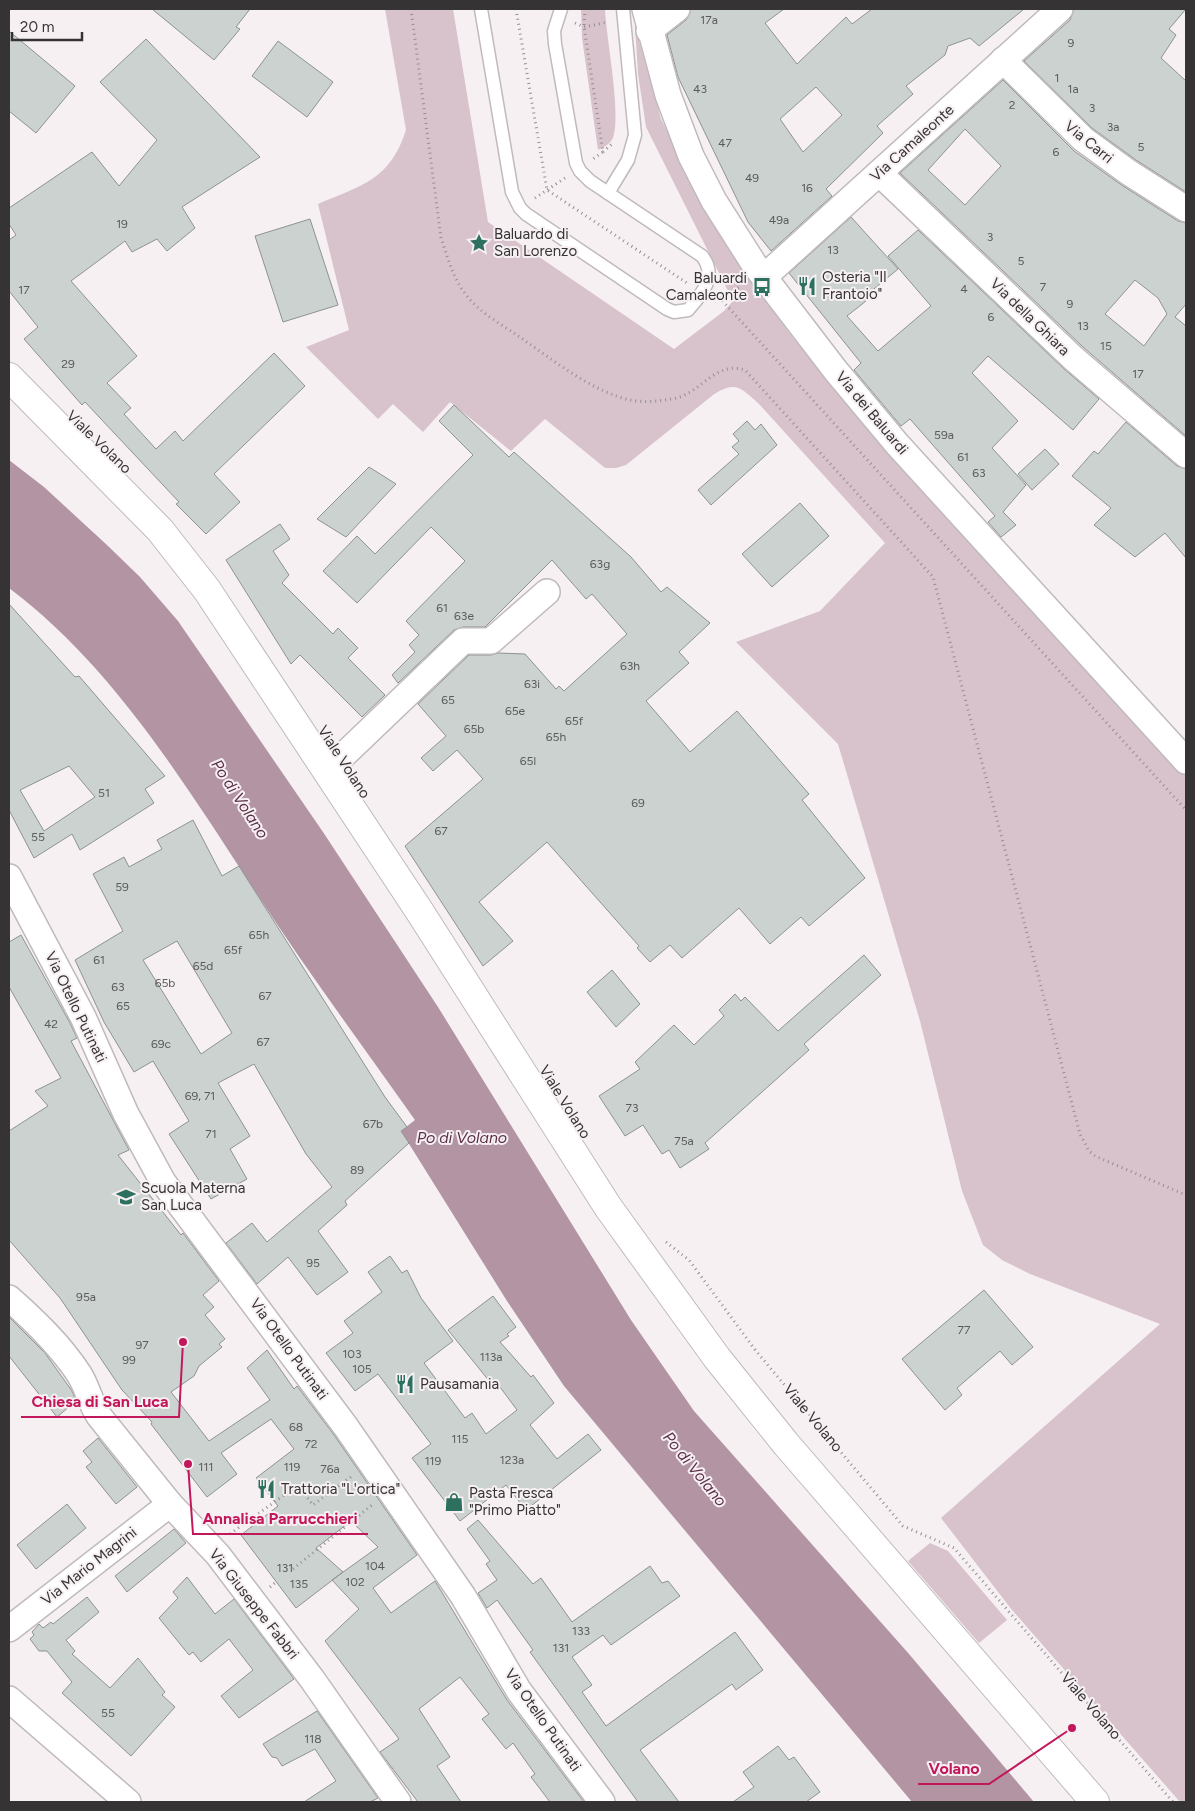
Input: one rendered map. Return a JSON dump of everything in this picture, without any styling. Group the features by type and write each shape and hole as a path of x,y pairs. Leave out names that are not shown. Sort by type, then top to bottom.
{"main road":[{"name":"Viale Volano","path":"9,377 126,494 182,556 223,614 469,987 590,1179 676,1303 781,1439 1095,1802"}],"street":[{"path":"647,20 677,9"},
{"name":"Via Camaleonte","path":"756,279 1004,60 1051,12"},
{"name":"Via dei Baluardi","path":"647,20 668,95 692,156 756,279 897,444 1186,761"},
{"name":"Via Carri","path":"1004,60 1050,108 1084,139 1128,172 1186,209"},
{"name":"Via della Ghiara","path":"879,172 1073,358 1186,455"},
{"path":"327,771 463,642 491,641 547,592"},
{"name":"Via Otello Putinati","path":"9,877 84,1017 126,1114 163,1182 390,1490 463,1596 519,1692 602,1802"},
{"name":"Via Giuseppe Fabbri","path":"9,1298 37,1322 70,1361 80,1375 91,1405 99,1416 170,1504 218,1555 312,1680 398,1802"},
{"name":"Via Mario Magrini","path":"9,1629 170,1504"},
{"path":"9,1699 128,1802"}],"lane":[{"path":"481,9 512,192 520,208 534,220 674,312 688,310 707,283 709,268 702,256 608,193 580,171 574,156 555,44 555,24 561,9"},
{"path":"608,193 628,160 635,135 623,9"}],"path":[{"path":"411,9 441,238 452,272 467,296 488,316 584,381 623,398 646,402 674,399 685,396 723,369 738,368 745,370 933,576 1080,1134 1089,1151 1095,1156 1186,1195"},
{"path":"584,27 611,21"},
{"path":"721,298 756,279"},
{"path":"707,283 1186,810"},
{"name":"Viale Volano","path":"658,1236 689,1260 756,1351 903,1526 954,1548 1173,1802"},
{"path":"229,1535 298,1485 313,1505 370,1463"},
{"path":"292,1568 390,1490"}],"shaded area":[{"path":"385,9 453,9 488,222 674,349 724,311 733,301 646,127 638,74 634,9 637,33 661,119 710,216 747,276 793,338 848,402 1186,770 1186,1802 1180,1802 1012,1610 941,1518 1160,1324 1030,1274 1002,1260 983,1245 962,1191 920,1021 838,744 736,642 820,611 885,543 759,404 738,388 727,388 713,395 626,465 616,468 605,468 545,419 511,451 450,402 423,432 393,404 378,419 306,347 349,330 318,204 361,185 383,170 392,160 406,130"},
{"path":"581,9 605,9 616,112 613,138 607,145 598,150 582,38"},
{"path":"930,1543 948,1551 1007,1620 979,1643 908,1561"}],"water":[{"name":"Po di Volano","path":"9,460 44,487 107,545 140,577 178,621 323,832 438,1007 631,1320 694,1411 909,1654 1034,1802 912,1802 564,1386 507,1301 401,1131 415,1120 295,951 175,770 115,691 82,654 47,620 9,588"}],"building":[{"path":"152,9 250,9 236,27 240,29 214,60"},
{"path":"691,9 784,9 765,23 797,64 846,17 852,24 872,9 1024,9 979,46 970,38 948,46 945,55 906,86 913,94 877,126 883,133 826,189 832,196 771,251 748,222 678,77 667,35 686,20","holes":["816,87 842,115 803,152 780,119"]},
{"path":"1074,9 1186,9 1169,29 1176,35 1161,58 1186,81 1186,192 1136,160 1092,128 1024,61 1070,20"},
{"path":"9,31 75,86 36,133 9,111"},
{"path":"146,39 260,157 182,207 195,228 167,251 157,239 132,252 125,241 71,281 137,356 107,383 131,408 124,414 156,449 175,431 183,441 274,353 305,386 214,474 240,502 206,534 176,504 179,502 85,402 82,405 24,339 38,327 9,291 9,240 16,235 9,224 9,208 92,152 119,186 157,140 100,82"},
{"path":"278,41 333,82 307,117 252,76"},
{"path":"1003,80 1074,151 1120,184 1178,221 1186,223 1186,304 1175,317 1186,326 1186,436 1083,347 900,173","holes":["965,129 1001,166 965,205 928,170","1135,280 1158,298 1167,314 1144,346 1105,314"]},
{"path":"851,217 898,269 863,298 866,301 847,316 878,351 931,306 888,256 918,230 1063,368 1099,399 1073,430 988,356 972,373 1018,421 992,448 1026,485 1003,512 1016,525 1001,537 988,522 995,516 910,419 901,426 854,370 861,363 789,273"},
{"path":"310,219 338,305 283,322 255,236"},
{"path":"454,405 509,457 514,452 631,557 661,592 667,587 710,623 679,652 689,663 646,701 690,752 737,711 809,794 802,800 865,878 809,926 801,917 770,944 739,908 682,958 670,945 650,962 637,948 639,946 547,842 479,902 513,941 483,966 405,846 483,779 457,750 433,771 421,758 446,736 418,704 469,655 525,654 556,689 559,686 564,691 627,634 592,594 586,599 552,560 485,627 463,627 454,630 398,683 392,675 415,652 409,645 419,635 406,621 465,561 431,527 357,603 323,571 357,536 375,554 473,455 439,421"},
{"path":"747,421 755,430 761,424 777,445 711,505 698,490 739,454 732,447 739,441 733,434"},
{"path":"1126,422 1177,466 1186,469 1186,558 1165,533 1135,557 1094,525 1111,508 1072,476 1094,451 1098,454"},
{"path":"1045,449 1059,464 1032,490 1018,474"},
{"path":"369,467 396,484 346,537 317,519"},
{"path":"800,503 829,536 772,587 742,554"},
{"path":"280,524 290,539 273,551 289,575 282,583 333,634 338,628 358,648 348,658 385,695 362,717 300,655 291,664 226,560"},
{"path":"9,604 75,677 79,676 165,776 145,789 154,803 80,850 72,834 34,858 9,810","holes":["69,766 95,797 44,831 20,790"]},
{"path":"193,820 222,876 239,866 385,1097 407,1127 401,1131 409,1143 345,1201 347,1205 318,1231 348,1272 317,1295 288,1257 257,1284 226,1243 252,1223 267,1242 332,1187 306,1154 254,1064 218,1083 250,1136 230,1149 247,1179 211,1199 169,1134 189,1121 153,1061 134,1072 104,1022 75,960 123,931 93,874 124,857 129,867 162,849 157,840","holes":["177,941 232,1033 201,1054 143,960"]},
{"path":"21,935 70,1023 77,1038 71,1041 129,1150 118,1155 181,1235 183,1233 219,1281 203,1295 214,1307 205,1315 225,1339 219,1344 222,1347 199,1366 194,1376 171,1392 209,1441 270,1400 247,1368 267,1350 294,1389 297,1386 334,1435 417,1555 373,1588 391,1613 435,1581 507,1700 584,1802 550,1802 531,1777 535,1774 513,1743 506,1749 482,1719 489,1714 460,1677 419,1709 450,1757 437,1766 461,1802 418,1802 380,1752 399,1739 325,1641 359,1609 332,1580 296,1608 241,1535 278,1506 256,1478 294,1449 271,1419 221,1453 237,1474 207,1497 151,1424 152,1422 122,1390 60,1298 9,1240 9,1131 48,1106 35,1091 61,1078 9,987 9,942","holes":["351,1521 378,1547 341,1574 343,1572 316,1548"]},
{"path":"864,955 881,975 804,1044 809,1050 705,1143 709,1149 680,1168 669,1150 662,1154 643,1125 625,1136 599,1096 640,1069 635,1062 674,1025 694,1045 724,1016 719,1010 735,994 741,1001 745,997 778,1031"},
{"path":"612,970 640,1004 616,1027 587,992"},
{"path":"390,1256 402,1273 407,1270 421,1298 453,1341 424,1363 465,1418 472,1413 486,1434 517,1410 494,1379 490,1382 448,1330 493,1296 516,1327 507,1334 509,1336 500,1342 531,1377 533,1375 554,1403 530,1425 557,1459 588,1434 601,1450 526,1510 506,1485 460,1521 412,1458 431,1444 378,1374 355,1391 326,1353 353,1333 344,1321 382,1292 368,1272"},
{"path":"984,1290 1033,1347 1012,1365 1000,1351 957,1388 962,1395 945,1410 902,1359"},
{"path":"9,1317 45,1353 72,1391 76,1401 57,1417 9,1356"},
{"path":"98,1438 137,1487 116,1504 86,1467 92,1462 83,1451"},
{"path":"67,1504 86,1528 36,1569 17,1545"},
{"path":"478,1520 533,1584 541,1578 572,1622 650,1566 662,1583 668,1581 680,1596 611,1645 603,1635 572,1657 592,1685 582,1692 606,1726 735,1632 763,1670 736,1690 732,1684 640,1750 679,1802 638,1802 530,1652 533,1650 497,1600 487,1608 478,1593 497,1580 486,1564 490,1561 467,1529"},
{"path":"174,1529 186,1543 127,1592 115,1576"},
{"path":"187,1577 215,1614 234,1599 294,1679 239,1718 221,1696 253,1670 229,1639 201,1662 193,1652 189,1655 159,1618 178,1598 173,1592"},
{"path":"87,1597 99,1612 66,1640 75,1651 72,1654 110,1688 138,1658 165,1692 162,1695 175,1707 131,1756 62,1693 72,1682 47,1651 39,1651 30,1639 34,1635 32,1632 39,1624 43,1628 51,1622 53,1624"},
{"path":"317,1711 378,1798 370,1802 304,1802 336,1781 315,1749 282,1766 277,1758 272,1757 263,1744"},
{"path":"778,1746 789,1760 794,1757 820,1792 806,1802 733,1802 754,1787 743,1772"}],"place":[{"name":"Baluardo di San Lorenzo","path":"479,243"},
{"name":"Osteria \"Il Frantoio\"","path":"807,286"},
{"name":"Baluardi Camaleonte","path":"762,287"},
{"name":"Scuola Materna San Luca","path":"126,1197"},
{"name":"Chiesa di San Luca","path":"183,1342"},
{"name":"Pausamania","path":"405,1384"},
{"name":"Annalisa Parrucchieri","path":"188,1464"},
{"name":"Trattoria \"L'ortica\"","path":"266,1489"},
{"name":"Pasta Fresca \"Primo Piatto\"","path":"454,1502"},
{"name":"Volano","path":"1072,1728"}]}
